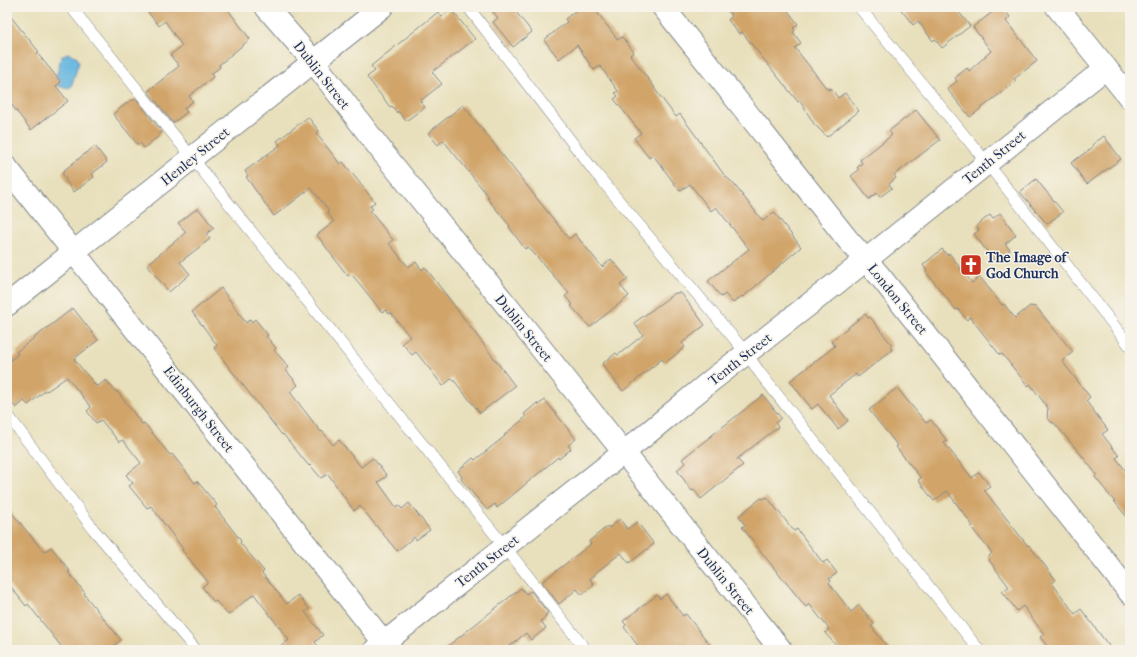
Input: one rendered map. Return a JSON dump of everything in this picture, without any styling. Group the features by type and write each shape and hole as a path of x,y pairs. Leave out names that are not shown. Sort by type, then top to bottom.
{"street":[{"name":"Dublin Street","path":"266,7 314,62 384,154 612,437 780,650"},
{"name":"Henley Street","path":"7,305 382,7"},
{"name":"London Street","path":"663,7 764,135 879,275 1130,593"},
{"path":"1057,7 1130,98"},
{"name":"Tenth Street","path":"383,647 712,380 866,260 1106,68"},
{"name":"Edinburgh Street","path":"7,168 383,647"}],"lane":[{"path":"71,7 586,650"},
{"path":"468,7 594,171 746,354 979,650"},
{"path":"859,7 987,163 1130,346"},
{"path":"7,414 94,530 196,650"}],"water":[{"path":"67,53 76,56 79,62 71,87 67,88 58,86 55,82 61,57"}],"building":[{"path":"144,7 226,7 250,39 219,65 220,67 211,74 213,77 189,96 193,101 184,108 187,112 173,123 148,91 179,66 170,55 182,46 165,21 159,26"},
{"path":"489,7 512,7 532,32 513,47 493,22 498,18"},
{"path":"580,7 593,7 618,40 622,37 634,52 630,55 676,117 680,114 725,176 732,182 763,221 774,212 801,247 743,297 742,296 733,303 725,294 721,297 708,281 749,249 716,207 711,211 690,184 680,191 653,155 649,158 634,138 641,133 614,99 618,96 615,93 618,91 600,66 594,70 577,45 559,59 544,40 567,22 565,19"},
{"path":"725,7 785,7 798,24 793,28 795,30 793,32 801,43 795,48 828,90 831,88 838,98 845,93 859,111 827,137 814,124 800,101 798,102 742,32 739,34 728,20 732,16"},
{"path":"899,7 955,7 970,26 942,48 935,39 933,41 918,21 913,25"},
{"path":"999,7 1002,7 1010,17 1006,21 1037,61 1014,79 1016,81 970,117 947,89 957,81 955,78 967,68 969,71 991,51 973,27"},
{"path":"451,9 475,39 432,72 442,84 420,101 425,107 406,121 398,111 397,113 392,106 390,107 367,77 375,71 371,66 438,12 442,17"},
{"path":"7,12 39,52 37,53 61,82 56,86 68,101 31,130 7,99"},
{"path":"135,99 162,132 144,148 140,143 138,145 113,114 131,100 132,101"},
{"path":"463,105 569,239 575,234 602,267 611,259 628,279 620,285 629,296 590,327 571,306 573,305 565,296 569,293 528,247 525,249 509,227 510,226 487,198 489,197 443,140 438,145 428,133"},
{"path":"916,110 940,140 894,175 896,178 889,184 892,188 880,197 877,193 869,199 851,176 859,170 857,168 862,163 860,160 892,135 889,131"},
{"path":"308,117 319,131 316,133 340,164 343,162 375,202 370,206 373,209 370,211 393,240 389,243 408,267 416,262 422,270 425,267 515,386 480,413 452,378 443,386 416,352 412,355 402,343 410,337 391,313 389,314 386,310 382,312 359,283 351,274 348,276 331,254 317,235 334,222 327,212 329,211 311,188 274,216 246,177 248,176 245,171 280,145 277,141"},
{"path":"1104,136 1121,159 1087,184 1071,163 1093,147 1092,145"},
{"path":"95,146 107,162 92,174 94,177 74,192 65,180 66,179 62,173"},
{"path":"1036,179 1063,212 1047,224 1020,192"},
{"path":"198,208 214,228 206,234 210,239 180,262 190,274 169,292 147,265 186,232 178,223"},
{"path":"1000,213 1016,235 1005,244 1010,250 995,262 974,234 979,230 976,226 990,215 993,219"},
{"path":"942,249 947,255 949,253 972,283 980,277 1002,305 1004,304 1015,318 1030,306 1036,307 1073,352 1062,361 1090,397 1086,401 1108,430 1102,434 1119,456 1116,458 1130,476 1130,521 1095,477 1097,475 1079,452 1047,417 1048,408 1030,384 1028,386 1002,354 1000,355 970,317 967,320 958,309 956,310 926,272 927,271 923,265"},
{"path":"221,288 246,323 250,319 252,322 255,319 268,335 266,336 276,348 274,350 289,367 286,370 298,385 290,392 321,432 322,431 333,445 339,440 361,467 373,458 387,476 378,482 396,507 399,505 402,509 409,503 430,530 416,540 414,537 397,551 360,506 354,511 328,474 321,478 310,465 309,466 283,434 282,435 214,348 217,345 192,312"},
{"path":"675,293 681,293 705,325 682,343 685,347 665,363 662,359 623,391 602,364 616,353 618,355 643,335 634,323"},
{"path":"73,308 98,340 74,359 96,386 106,380 116,392 117,391 142,424 144,423 170,455 172,454 195,483 197,481 217,505 215,507 241,541 240,543 264,571 262,573 287,604 298,595 309,609 305,612 323,635 315,642 321,650 276,650 289,640 254,594 228,615 216,601 214,602 202,587 208,582 182,550 183,549 151,506 147,508 129,486 133,483 126,475 141,463 123,440 119,442 101,420 96,423 87,411 91,407 67,377 47,391 46,390 28,405 24,401 16,408 7,397 7,363 18,354 16,352"},
{"path":"865,314 868,318 870,317 892,345 890,347 892,350 858,377 856,374 829,395 848,421 838,429 818,404 812,409 790,381 835,346 831,341"},
{"path":"897,388 926,423 931,420 947,441 944,443 972,478 979,472 990,486 984,490 1056,580 1052,583 1075,614 1081,609 1112,650 1050,650 1040,637 1044,634 1023,606 1017,611 1002,591 1009,587 989,560 988,557 992,553 971,527 973,526 947,491 934,501 918,480 921,478 869,410"},
{"path":"763,395 781,418 775,423 778,427 737,459 743,465 701,499 694,490 692,491 677,470 685,463 682,459"},
{"path":"545,400 576,439 568,445 571,449 559,459 558,457 497,508 495,504 487,510 461,479 462,477 458,471 473,458 475,460 505,436 504,435 526,417 524,414 537,403 538,405"},
{"path":"767,497 794,531 797,529 823,563 827,560 837,573 829,579 831,581 829,583 851,612 859,605 874,624 871,626 890,650 840,650 825,633 829,629 809,604 806,607 742,527 745,525 739,516 761,498 763,499"},
{"path":"7,507 44,552 51,547 70,571 68,572 85,593 84,594 121,640 109,650 64,650 28,604 26,606 7,582"},
{"path":"620,519 627,529 637,522 654,544 629,563 621,553 594,574 595,575 590,579 594,585 582,595 577,589 559,604 542,582 591,544 589,541 608,526 609,528"},
{"path":"521,588 526,594 531,591 548,613 541,621 546,628 531,640 526,633 505,650 443,650"},
{"path":"666,594 683,616 686,614 714,650 641,650 624,627 626,625 623,621 657,595 660,599"}],"place":[{"name":"The Image of God Church","path":"971,265"}]}
